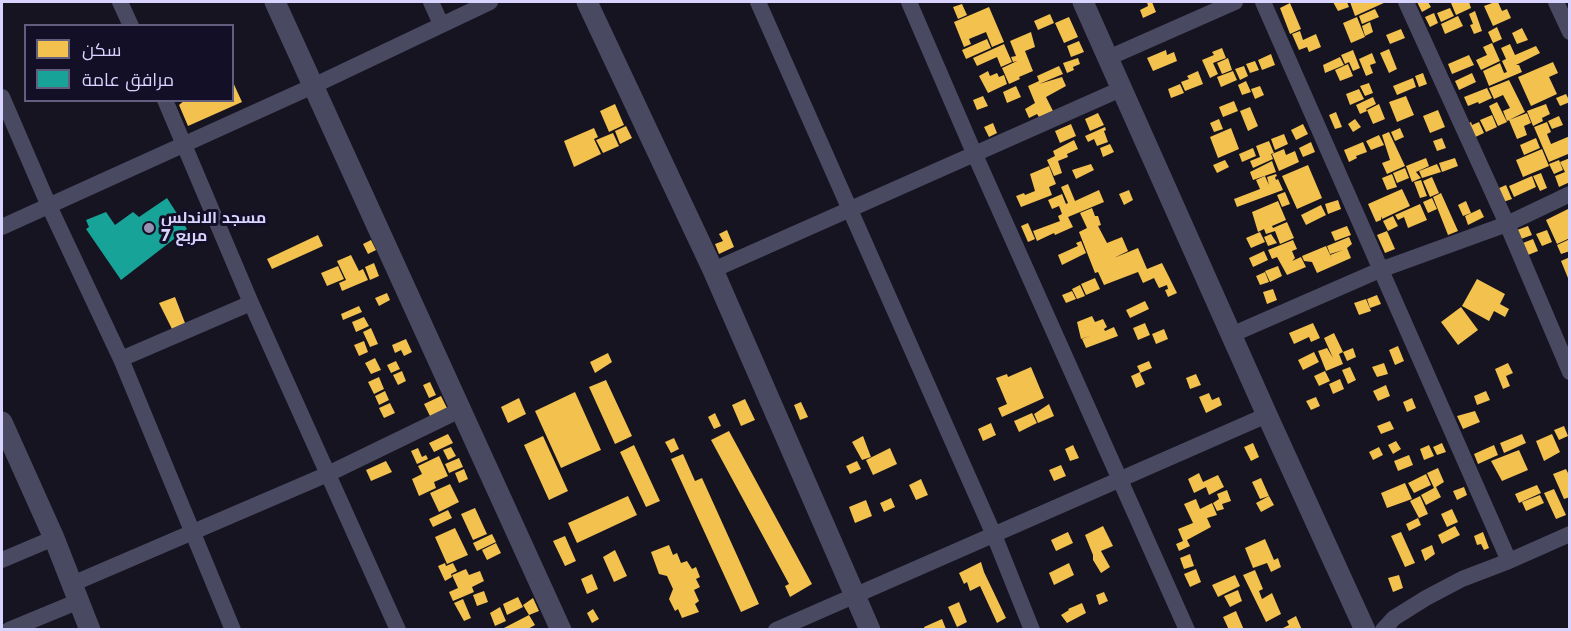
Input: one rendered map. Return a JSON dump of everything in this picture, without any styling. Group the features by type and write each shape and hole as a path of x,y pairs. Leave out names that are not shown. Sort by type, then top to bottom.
{"street":[{"path":"120,2 130,24"},
{"path":"275,2 561,630"},
{"path":"431,2 441,24"},
{"path":"2,227 314,86 490,2"},
{"path":"587,2 713,270 870,630"},
{"path":"758,2 994,535 1032,630"},
{"path":"909,2 1187,630"},
{"path":"1083,2 1365,630"},
{"path":"1108,58 1235,2"},
{"path":"1263,2 1509,561"},
{"path":"1406,2 1507,225 1569,372"},
{"path":"1556,2 1569,32"},
{"path":"713,270 1121,89"},
{"path":"2,97 49,206 121,359 233,630"},
{"path":"166,102 252,303 398,630"},
{"path":"1231,335 1380,270 1507,225 1569,194"},
{"path":"121,359 252,303"},
{"path":"9,630 191,531 328,474 460,410"},
{"path":"776,630 1267,415"},
{"path":"2,422 54,538 90,630"},
{"path":"1383,630 1394,618 1426,597 1462,579 1569,534"},
{"path":"2,560 54,538"}],"building: سكن":[{"path":"1147,2 1152,2 1156,12 1143,18 1140,10 1148,6"},
{"path":"1333,2 1347,2 1349,7 1338,11"},
{"path":"1350,2 1386,2 1355,16"},
{"path":"1417,2 1428,2 1431,7 1422,12"},
{"path":"1469,2 1471,8 1456,15 1451,3"},
{"path":"1498,2 1502,11 1507,9 1511,18 1493,26 1484,6"},
{"path":"1290,3 1301,29 1290,34 1280,8"},
{"path":"962,4 967,15 958,19 953,7"},
{"path":"989,7 1004,42 992,47 986,32 969,39 971,44 964,47 954,22"},
{"path":"1450,8 1454,16 1441,22 1437,13"},
{"path":"1375,9 1379,17 1362,24 1359,16"},
{"path":"1475,11 1482,31 1474,34 1469,14"},
{"path":"1434,13 1438,23 1430,27 1425,17"},
{"path":"1050,14 1054,23 1038,30 1034,21"},
{"path":"1458,16 1463,26 1445,34 1441,24"},
{"path":"1069,17 1078,37 1064,43 1055,23"},
{"path":"1357,17 1365,37 1351,43 1343,23"},
{"path":"1370,22 1373,32 1365,36 1362,26"},
{"path":"1497,27 1502,39 1493,43 1488,32"},
{"path":"1522,28 1528,40 1517,44 1512,33"},
{"path":"1401,29 1405,38 1390,44 1386,35"},
{"path":"1300,31 1303,40 1316,34 1321,47 1309,52 1307,47 1299,50 1292,34"},
{"path":"1031,32 1035,47 1025,51 1033,71 1009,84 1002,68 1017,61 1013,62 1011,57 1016,56 1010,41"},
{"path":"987,39 991,48 966,59 962,50"},
{"path":"1079,41 1084,52 1071,57 1067,46"},
{"path":"1492,43 1500,61 1481,70 1476,60 1487,55 1483,47"},
{"path":"1004,44 1012,62 1001,67 997,57 977,66 973,58"},
{"path":"1510,44 1515,55 1536,46 1540,53 1516,65 1519,65 1522,72 1489,86 1483,71 1500,63 1504,73 1507,72 1502,61 1506,59 1501,48"},
{"path":"1222,48 1226,58 1213,63 1218,74 1210,78 1202,60 1214,55 1212,52"},
{"path":"1389,49 1397,69 1389,73 1380,53"},
{"path":"1166,50 1167,55 1174,52 1177,61 1153,71 1147,58"},
{"path":"1353,50 1360,68 1353,71 1349,62 1345,64 1341,55"},
{"path":"1372,53 1376,63 1370,65 1373,73 1366,76 1359,59"},
{"path":"1271,54 1275,65 1262,70 1258,60"},
{"path":"1469,55 1474,65 1452,74 1448,64"},
{"path":"1340,57 1344,65 1325,73 1323,65"},
{"path":"1078,58 1080,64 1067,73 1063,63"},
{"path":"1228,58 1232,70 1222,74 1217,63"},
{"path":"1255,61 1259,70 1250,73 1246,64"},
{"path":"1553,62 1558,73 1549,77 1557,94 1531,106 1518,77"},
{"path":"1348,64 1353,76 1340,81 1335,70"},
{"path":"1059,66 1063,74 1039,84 1062,77 1066,86 1046,97 1053,111 1039,117 1037,114 1029,118 1025,109 1035,103 1028,86 1039,81 1037,76"},
{"path":"1244,66 1248,76 1240,80 1235,69"},
{"path":"988,71 990,76 997,73 999,77 1004,75 1007,84 988,93 979,76"},
{"path":"1198,71 1203,84 1185,91 1181,82 1189,79 1187,76"},
{"path":"1233,71 1237,80 1221,87 1217,77"},
{"path":"1423,73 1427,84 1419,87 1415,76"},
{"path":"1472,73 1476,82 1459,90 1455,81"},
{"path":"1413,78 1416,87 1397,95 1393,86"},
{"path":"1509,80 1525,112 1507,121 1503,111 1510,108 1503,95 1494,99 1489,88"},
{"path":"1246,81 1251,92 1242,95 1238,85"},
{"path":"1369,83 1373,93 1365,96 1360,86"},
{"path":"234,84 242,102 188,126 179,105 183,102 234,102"},
{"path":"1180,84 1184,93 1171,98 1168,89"},
{"path":"1016,86 1021,97 1007,103 1003,92"},
{"path":"1260,86 1264,95 1255,99 1251,89"},
{"path":"1487,88 1492,98 1468,106 1464,97"},
{"path":"1359,89 1364,99 1350,105 1346,94"},
{"path":"1566,94 1570,102 1560,106 1556,98"},
{"path":"983,96 988,106 977,110 973,100"},
{"path":"1406,96 1414,115 1397,122 1389,102"},
{"path":"1373,97 1376,104 1360,114 1356,105"},
{"path":"1234,101 1238,111 1223,117 1219,107"},
{"path":"1497,102 1507,122 1498,126 1489,106"},
{"path":"615,104 624,125 609,132 600,111"},
{"path":"1379,104 1385,119 1373,124 1367,110"},
{"path":"1546,104 1550,114 1533,126 1527,111"},
{"path":"1250,107 1258,126 1248,131 1240,111"},
{"path":"1438,110 1445,127 1430,133 1423,116"},
{"path":"1336,112 1342,127 1335,129 1329,115"},
{"path":"1098,113 1104,125 1090,131 1085,119"},
{"path":"1527,113 1531,123 1524,126 1527,135 1517,139 1509,120"},
{"path":"1492,115 1497,127 1486,132 1480,120"},
{"path":"1559,116 1563,125 1552,129 1548,121"},
{"path":"1219,119 1223,129 1214,132 1210,123"},
{"path":"1355,119 1361,127 1353,132 1348,124"},
{"path":"1471,122 1472,125 1479,122 1484,133 1471,139 1465,125"},
{"path":"1547,122 1551,132 1547,134 1551,144 1570,136 1568,154 1549,162 1534,127"},
{"path":"993,123 997,133 989,137 984,127"},
{"path":"1071,124 1076,136 1060,143 1055,131"},
{"path":"1303,124 1308,134 1296,140 1291,130"},
{"path":"626,126 632,138 620,144 615,131"},
{"path":"1105,127 1108,142 1097,146 1094,139 1088,142 1085,136"},
{"path":"594,128 598,137 594,139 601,154 574,167 564,141"},
{"path":"1231,128 1239,149 1218,158 1210,137"},
{"path":"1400,128 1404,137 1395,141 1391,132"},
{"path":"1389,132 1405,166 1387,174 1382,163 1390,160 1382,135"},
{"path":"613,133 619,146 603,153 596,140"},
{"path":"1284,134 1288,144 1275,150 1271,139"},
{"path":"1379,135 1384,145 1371,150 1366,141"},
{"path":"1442,138 1446,148 1437,151 1433,141"},
{"path":"1536,138 1540,148 1524,155 1520,145"},
{"path":"1074,140 1078,149 1058,161 1062,173 1054,176 1047,160 1055,156 1053,151"},
{"path":"1269,141 1274,153 1271,154 1273,159 1253,168 1250,161 1260,157 1256,146"},
{"path":"1311,142 1315,152 1303,157 1299,148"},
{"path":"1363,142 1367,152 1356,156 1357,158 1349,162 1344,150"},
{"path":"1110,144 1114,152 1103,157 1100,148"},
{"path":"1253,148 1256,156 1242,162 1239,154"},
{"path":"1284,149 1286,155 1295,151 1299,162 1279,171 1272,154"},
{"path":"1542,149 1549,166 1523,177 1516,160"},
{"path":"1426,158 1429,166 1416,172 1421,178 1412,182 1406,166"},
{"path":"1455,158 1458,166 1442,172 1439,163"},
{"path":"1570,158 1570,182 1559,187 1555,176 1565,172 1560,162"},
{"path":"1225,160 1229,167 1217,173 1213,165"},
{"path":"1559,160 1563,170 1554,174 1549,164"},
{"path":"1272,161 1276,172 1253,180 1250,172"},
{"path":"1091,164 1094,170 1076,179 1072,170"},
{"path":"1437,164 1441,172 1422,178 1419,171"},
{"path":"1308,165 1322,198 1297,209 1282,176"},
{"path":"1049,166 1056,184 1049,187 1052,195 1021,207 1016,196 1035,191 1030,174"},
{"path":"1405,168 1409,178 1397,183 1393,173"},
{"path":"1541,173 1547,188 1540,191 1533,176"},
{"path":"1276,174 1276,180 1278,179 1283,190 1237,207 1234,199 1260,189 1256,180 1265,176 1269,185 1267,177"},
{"path":"1392,174 1397,187 1387,190 1382,178"},
{"path":"1532,176 1536,187 1514,197 1509,186"},
{"path":"1432,177 1439,193 1430,197 1423,181"},
{"path":"1421,180 1427,196 1420,198 1414,182"},
{"path":"1068,184 1075,201 1099,190 1104,202 1068,217 1073,227 1037,241 1033,231 1060,221 1058,216 1062,214 1059,206 1052,209 1048,200 1062,194 1066,204 1068,203 1061,187"},
{"path":"1506,185 1512,199 1503,202 1497,189"},
{"path":"1402,189 1410,206 1382,219 1381,216 1381,220 1376,222 1368,204"},
{"path":"1129,190 1133,200 1124,205 1119,194"},
{"path":"1285,192 1290,204 1282,207 1277,195"},
{"path":"1441,193 1458,231 1448,235 1433,197"},
{"path":"1432,198 1437,209 1428,213 1423,202"},
{"path":"1338,200 1341,209 1328,214 1325,204"},
{"path":"1278,201 1286,220 1272,226 1273,228 1287,222 1294,238 1280,244 1275,231 1266,234 1264,229 1258,232 1252,212"},
{"path":"1466,201 1471,213 1463,216 1458,205"},
{"path":"1420,204 1427,220 1408,228 1404,217 1398,220 1395,215"},
{"path":"1321,205 1326,215 1306,225 1301,215"},
{"path":"1092,208 1095,216 1098,216 1101,225 1098,226 1107,243 1122,237 1128,251 1114,258 1138,248 1147,269 1162,263 1177,293 1168,297 1165,290 1168,289 1167,285 1159,288 1154,278 1143,283 1138,272 1104,285 1098,272 1095,273 1079,232 1087,228 1080,213"},
{"path":"1480,209 1484,217 1468,225 1465,216"},
{"path":"1568,209 1570,238 1557,244 1546,220"},
{"path":"1393,216 1398,226 1388,231 1383,221"},
{"path":"1028,223 1035,239 1028,242 1021,226"},
{"path":"1347,226 1351,235 1335,241 1331,232"},
{"path":"1528,226 1532,235 1521,239 1517,230"},
{"path":"727,230 734,247 719,254 715,244 723,241 719,234"},
{"path":"1547,230 1552,242 1542,246 1536,234"},
{"path":"1387,231 1395,249 1385,253 1377,235"},
{"path":"1260,232 1265,242 1251,248 1246,238"},
{"path":"1271,234 1277,243 1268,246 1264,237"},
{"path":"318,235 323,246 272,269 267,259"},
{"path":"1349,237 1352,244 1347,248 1351,258 1317,273 1312,262 1304,261 1302,256 1326,246 1330,255 1343,250 1330,254 1327,246"},
{"path":"1533,239 1538,251 1528,255 1523,243"},
{"path":"1570,239 1570,251 1561,254 1557,245"},
{"path":"371,240 376,250 368,254 363,244"},
{"path":"1293,240 1297,249 1292,251 1295,258 1292,261 1301,257 1306,267 1287,275 1277,257 1272,259 1268,250"},
{"path":"1081,241 1086,253 1062,265 1058,255 1078,246 1076,243"},
{"path":"1264,251 1268,260 1253,267 1249,258"},
{"path":"351,255 359,271 363,269 368,280 342,291 339,283 346,280 337,261"},
{"path":"1570,257 1570,277 1568,278 1561,261"},
{"path":"374,263 379,276 370,280 365,267"},
{"path":"338,266 344,279 327,286 321,273"},
{"path":"1278,266 1282,276 1270,282 1265,271"},
{"path":"1265,272 1269,282 1260,285 1256,276"},
{"path":"1095,278 1100,289 1086,295 1081,284"},
{"path":"1477,279 1505,294 1500,304 1509,309 1505,317 1494,311 1489,321 1462,306"},
{"path":"1080,285 1085,296 1077,299 1072,289"},
{"path":"1273,289 1277,300 1267,304 1263,292"},
{"path":"1072,291 1076,299 1066,303 1062,295"},
{"path":"387,293 390,300 379,306 375,298"},
{"path":"1377,295 1381,304 1370,308 1367,299"},
{"path":"175,297 185,323 172,329 159,303"},
{"path":"1366,299 1371,311 1359,315 1354,303"},
{"path":"1145,301 1149,309 1130,318 1126,310"},
{"path":"359,306 362,312 343,320 341,314"},
{"path":"1461,307 1478,330 1458,345 1441,322"},
{"path":"1092,316 1095,322 1103,319 1107,327 1105,331 1114,327 1118,336 1086,348 1082,339 1090,336 1081,339 1077,322"},
{"path":"364,317 369,326 356,332 352,322"},
{"path":"1145,323 1150,335 1138,340 1133,328"},
{"path":"1313,323 1320,338 1311,342 1309,337 1294,344 1289,333"},
{"path":"371,328 378,344 370,347 363,332"},
{"path":"1164,329 1168,339 1156,344 1152,334"},
{"path":"1334,333 1343,352 1339,354 1343,364 1326,371 1318,351 1327,348 1333,358 1324,338"},
{"path":"406,339 412,352 404,356 401,350 395,353 392,345"},
{"path":"364,341 368,352 359,356 354,345"},
{"path":"1398,346 1404,361 1395,365 1389,350"},
{"path":"1353,348 1356,357 1347,361 1343,352"},
{"path":"1314,352 1319,362 1303,370 1298,360"},
{"path":"608,353 612,362 595,373 590,362"},
{"path":"375,358 381,370 371,374 365,363"},
{"path":"396,361 400,369 391,373 387,365"},
{"path":"1149,361 1152,368 1140,373 1145,384 1136,388 1131,376 1140,372 1137,366"},
{"path":"1384,363 1388,374 1377,377 1372,367"},
{"path":"1508,363 1513,373 1506,376 1510,386 1503,389 1495,369"},
{"path":"1031,367 1044,398 1002,417 998,408 1007,404 996,378 1007,374 1008,377"},
{"path":"1350,367 1356,380 1348,384 1342,370"},
{"path":"402,371 406,381 398,385 393,375"},
{"path":"1325,371 1330,381 1319,386 1314,376"},
{"path":"1196,374 1201,385 1190,389 1186,378"},
{"path":"379,377 384,389 374,394 368,382"},
{"path":"1340,379 1344,389 1333,394 1329,384"},
{"path":"606,380 632,436 615,444 589,387"},
{"path":"430,382 436,395 429,398 423,385"},
{"path":"1386,385 1390,396 1378,401 1373,391"},
{"path":"385,391 389,400 379,405 375,396"},
{"path":"1486,391 1490,400 1477,405 1474,396"},
{"path":"575,392 601,450 561,468 535,411"},
{"path":"1209,393 1212,400 1219,397 1222,405 1206,413 1199,397"},
{"path":"441,396 448,410 431,418 424,404"},
{"path":"1316,397 1320,406 1311,410 1306,401"},
{"path":"519,398 526,414 508,423 501,407"},
{"path":"1412,398 1416,408 1407,412 1403,402"},
{"path":"745,399 755,420 741,426 732,405"},
{"path":"801,402 808,417 800,420 794,405"},
{"path":"390,403 395,413 384,418 379,408"},
{"path":"1049,404 1054,416 1038,423 1034,414"},
{"path":"1475,411 1480,422 1463,429 1457,416"},
{"path":"715,413 721,426 714,429 708,417"},
{"path":"1032,413 1037,423 1019,432 1014,421"},
{"path":"1390,421 1394,429 1381,434 1377,426"},
{"path":"991,423 996,435 983,441 978,429"},
{"path":"1564,426 1568,436 1559,440 1554,430"},
{"path":"729,431 812,584 790,597 785,586 789,584 711,440"},
{"path":"448,434 453,443 434,452 429,443"},
{"path":"1522,434 1526,443 1504,453 1500,443"},
{"path":"1552,434 1560,452 1544,461 1536,441"},
{"path":"543,436 568,491 549,500 524,445"},
{"path":"863,436 871,457 862,460 852,442"},
{"path":"674,438 679,449 671,453 665,442"},
{"path":"1396,441 1401,449 1393,454 1388,445"},
{"path":"1253,443 1259,457 1251,461 1244,447"},
{"path":"1442,443 1446,452 1437,455 1433,447"},
{"path":"634,445 660,501 646,507 620,452"},
{"path":"1073,445 1079,458 1070,461 1065,449"},
{"path":"1429,445 1434,456 1424,460 1420,449"},
{"path":"1494,445 1498,455 1478,464 1474,454"},
{"path":"451,447 456,456 448,460 443,450"},
{"path":"1379,447 1383,455 1373,460 1369,452"},
{"path":"418,448 422,457 426,455 428,459 417,464 411,451"},
{"path":"890,448 897,464 873,475 866,460"},
{"path":"1519,450 1528,470 1502,481 1491,461"},
{"path":"683,454 695,481 702,478 759,604 741,612 671,459"},
{"path":"1409,455 1413,465 1398,471 1394,461"},
{"path":"439,456 448,476 434,482 436,488 419,496 412,479 422,474 418,466"},
{"path":"459,458 463,467 449,473 445,464"},
{"path":"386,461 392,472 371,481 366,470"},
{"path":"857,461 861,469 850,474 846,466"},
{"path":"1061,465 1066,476 1054,481 1049,470"},
{"path":"1438,468 1444,482 1436,487 1441,497 1426,505 1421,495 1434,488 1427,473"},
{"path":"464,469 468,479 459,483 455,473"},
{"path":"1566,469 1570,477 1570,497 1564,499 1553,474"},
{"path":"1199,473 1203,482 1218,475 1224,487 1209,495 1206,487 1194,493 1188,479"},
{"path":"1426,474 1431,485 1414,493 1408,483"},
{"path":"1261,478 1269,496 1260,499 1252,482"},
{"path":"921,479 928,495 916,500 909,485"},
{"path":"1405,483 1412,499 1387,508 1381,493"},
{"path":"450,484 459,502 439,512 430,493"},
{"path":"1537,485 1541,493 1519,503 1515,494"},
{"path":"1464,487 1467,495 1457,500 1453,491"},
{"path":"1554,489 1566,515 1556,519 1544,493"},
{"path":"1227,490 1231,501 1222,504 1224,509 1217,511 1213,503 1219,499 1217,494"},
{"path":"1540,495 1544,503 1526,511 1522,502"},
{"path":"628,496 637,515 577,543 568,523"},
{"path":"1269,496 1274,505 1261,512 1256,503"},
{"path":"1420,496 1428,514 1419,518 1410,501"},
{"path":"891,498 895,507 884,512 880,503"},
{"path":"1196,499 1200,509 1212,503 1217,515 1207,518 1211,527 1187,540 1190,546 1179,551 1176,544 1183,541 1178,529 1193,523 1184,504"},
{"path":"866,500 872,516 855,523 849,507"},
{"path":"475,508 487,534 473,540 461,514"},
{"path":"1452,509 1458,522 1447,527 1441,514"},
{"path":"448,510 452,518 433,527 429,519"},
{"path":"1418,518 1421,525 1409,531 1406,524"},
{"path":"1103,526 1113,546 1101,551 1110,567 1101,573 1093,560 1085,535"},
{"path":"1455,526 1460,535 1442,544 1438,535"},
{"path":"455,528 468,555 447,564 435,537"},
{"path":"1068,532 1073,543 1056,551 1051,540"},
{"path":"1401,532 1415,563 1405,567 1391,536"},
{"path":"1483,532 1489,548 1484,550 1481,544 1477,545 1474,536"},
{"path":"492,534 496,542 477,551 473,543"},
{"path":"565,536 576,561 565,566 553,541"},
{"path":"1265,539 1274,560 1278,558 1281,567 1271,572 1267,563 1253,568 1245,548"},
{"path":"496,543 501,553 487,560 482,550"},
{"path":"669,545 673,555 677,553 681,563 687,561 692,569 696,567 700,577 696,579 700,587 694,590 699,601 695,604 699,612 682,618 678,609 675,611 669,599 673,589 667,576 659,574 651,552"},
{"path":"1432,545 1435,554 1425,561 1421,550"},
{"path":"615,550 627,576 614,582 603,557"},
{"path":"1190,554 1194,566 1184,569 1180,558"},
{"path":"981,562 1006,618 997,623 980,586 970,591 967,582 964,584 959,573"},
{"path":"445,563 446,566 453,563 457,571 445,581 438,566"},
{"path":"1069,563 1074,575 1054,585 1049,573"},
{"path":"466,569 469,575 480,571 484,581 472,587 474,592 453,601 449,592 458,588 452,575"},
{"path":"1196,569 1201,582 1190,587 1184,574"},
{"path":"1255,570 1263,589 1259,591 1262,599 1272,593 1281,614 1266,622 1243,575"},
{"path":"592,574 598,589 587,594 581,579"},
{"path":"1235,575 1240,586 1218,597 1212,585"},
{"path":"1399,575 1403,588 1393,592 1388,578"},
{"path":"1238,590 1242,601 1230,607 1224,596"},
{"path":"484,591 488,602 477,606 473,595"},
{"path":"1104,592 1108,601 1099,605 1096,595"},
{"path":"518,597 523,607 507,615 503,604"},
{"path":"533,598 539,611 529,615 523,605"},
{"path":"463,599 471,618 464,621 454,603"},
{"path":"959,602 967,622 957,627 948,607"},
{"path":"1082,603 1086,613 1067,623 1061,615"},
{"path":"500,607 506,621 495,626 490,613"},
{"path":"593,609 599,619 592,623 587,613"},
{"path":"1236,611 1244,630 1229,630 1223,617"},
{"path":"529,615 535,625 526,630 500,630"},
{"path":"1296,616 1302,630 1279,630 1289,625 1287,621"},
{"path":"942,619 946,629 925,630 924,627"}],"building: مرافق عامة":[{"path":"167,198 187,229 121,280 86,229 89,227 86,220 106,212 115,225 133,212 139,217"}],"place":[{"name":"مسجد الاندلس مربع 7","path":"149,228"}]}
